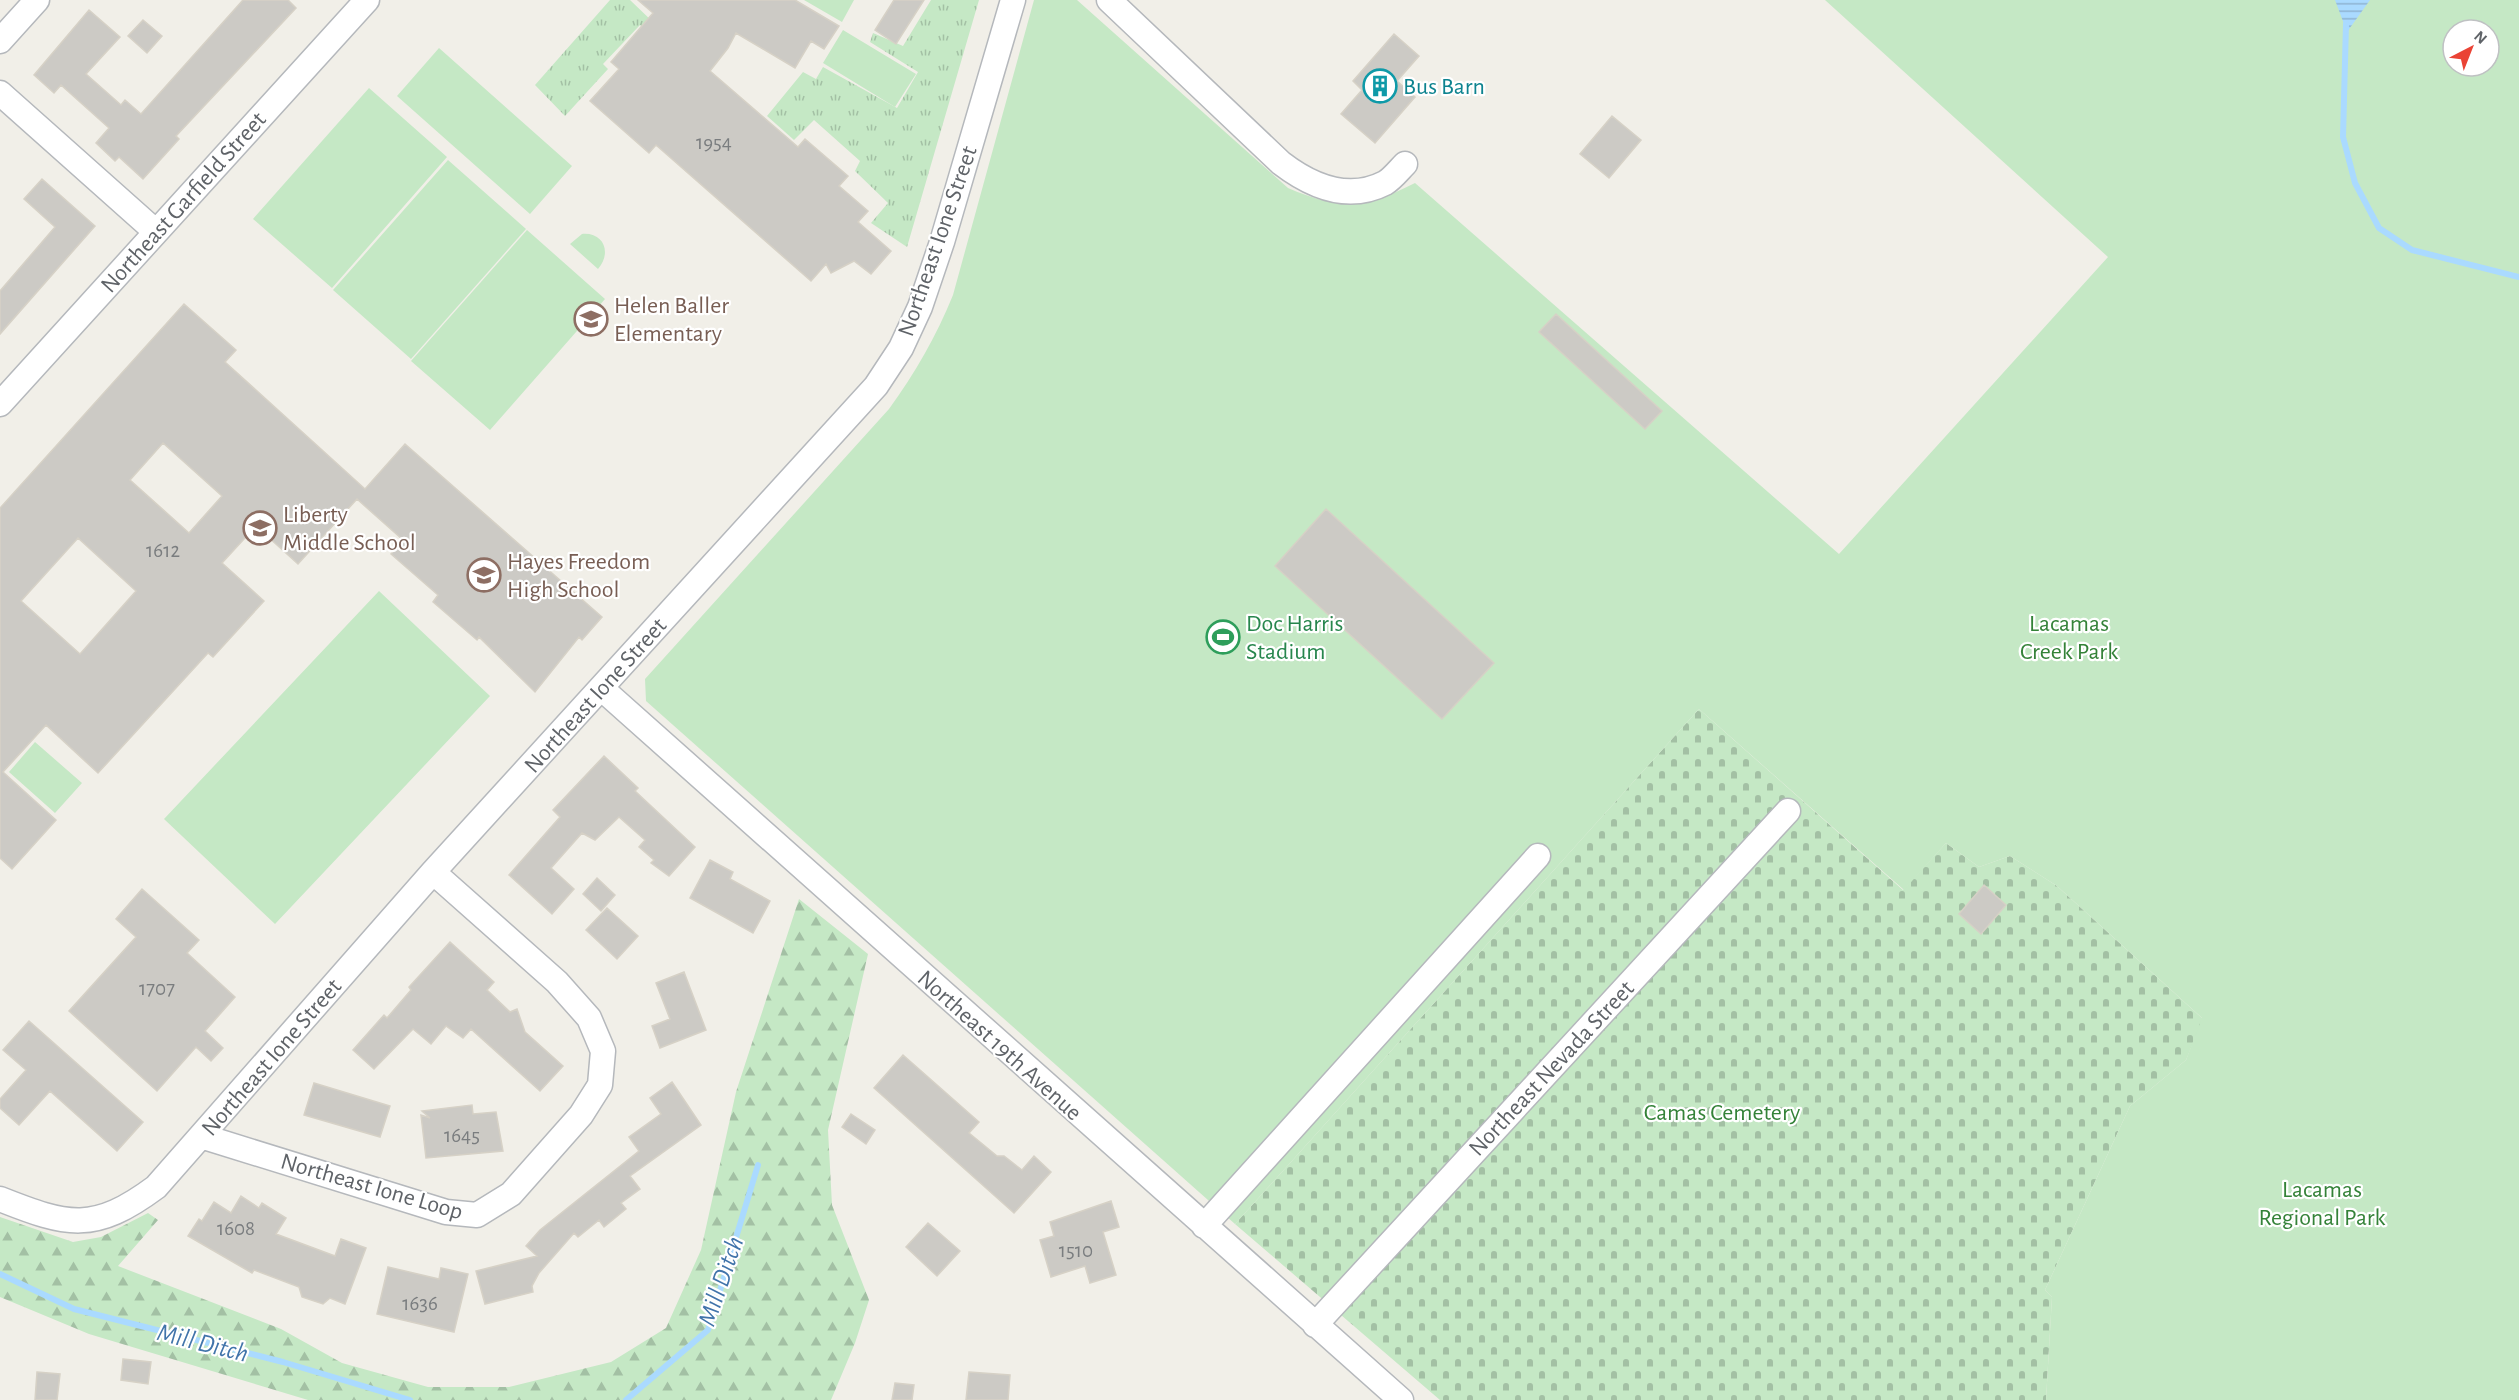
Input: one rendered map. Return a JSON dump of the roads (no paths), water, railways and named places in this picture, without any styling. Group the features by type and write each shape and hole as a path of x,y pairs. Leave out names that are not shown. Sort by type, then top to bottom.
{"street":[{"path":"0,41 38,0"},
{"name":"Northeast Garfield Street","path":"0,404 367,0"},
{"name":"Northeast Ione Street","path":"0,1199 41,1215 67,1222 95,1221 129,1208 156,1187 433,872 876,386 901,348 921,307 940,250 1013,0"},
{"path":"1109,0 1281,163 1304,180 1330,190 1358,190 1385,183 1405,164"},
{"path":"0,93 155,231"},
{"name":"Northeast 19th Avenue","path":"601,688 1401,1400"},
{"name":"Northeast Nevada Street","path":"1316,1325 1788,811"},
{"path":"1204,1226 1538,856"},
{"name":"Northeast Ione Loop","path":"201,1136 446,1212 477,1215 511,1194 581,1114 600,1085 603,1051 589,1018 557,982 433,872"}],"water":[{"path":"2335,0 2370,0 2347,32"}],"waterway":[{"path":"2346,24 2343,137 2355,183 2379,228 2412,250 2519,277"},
{"name":"Mill Ditch","path":"626,1400 708,1330 758,1165"},
{"name":"Mill Ditch","path":"0,1274 74,1309 283,1362 410,1400"}],"place":[{"name":"Bus Barn","path":"1380,86"},
{"name":"Helen Baller Elementary","path":"591,319"},
{"name":"Liberty Middle School","path":"260,528"},
{"name":"Hayes Freedom High School","path":"484,575"},
{"name":"Doc Harris Stadium","path":"1223,637"}],"park label":[{"name":"Lacamas Creek Park","path":"2069,637"},
{"name":"Camas Cemetery","path":"1722,1112"},
{"name":"Lacamas Regional Park","path":"2322,1203"}]}
